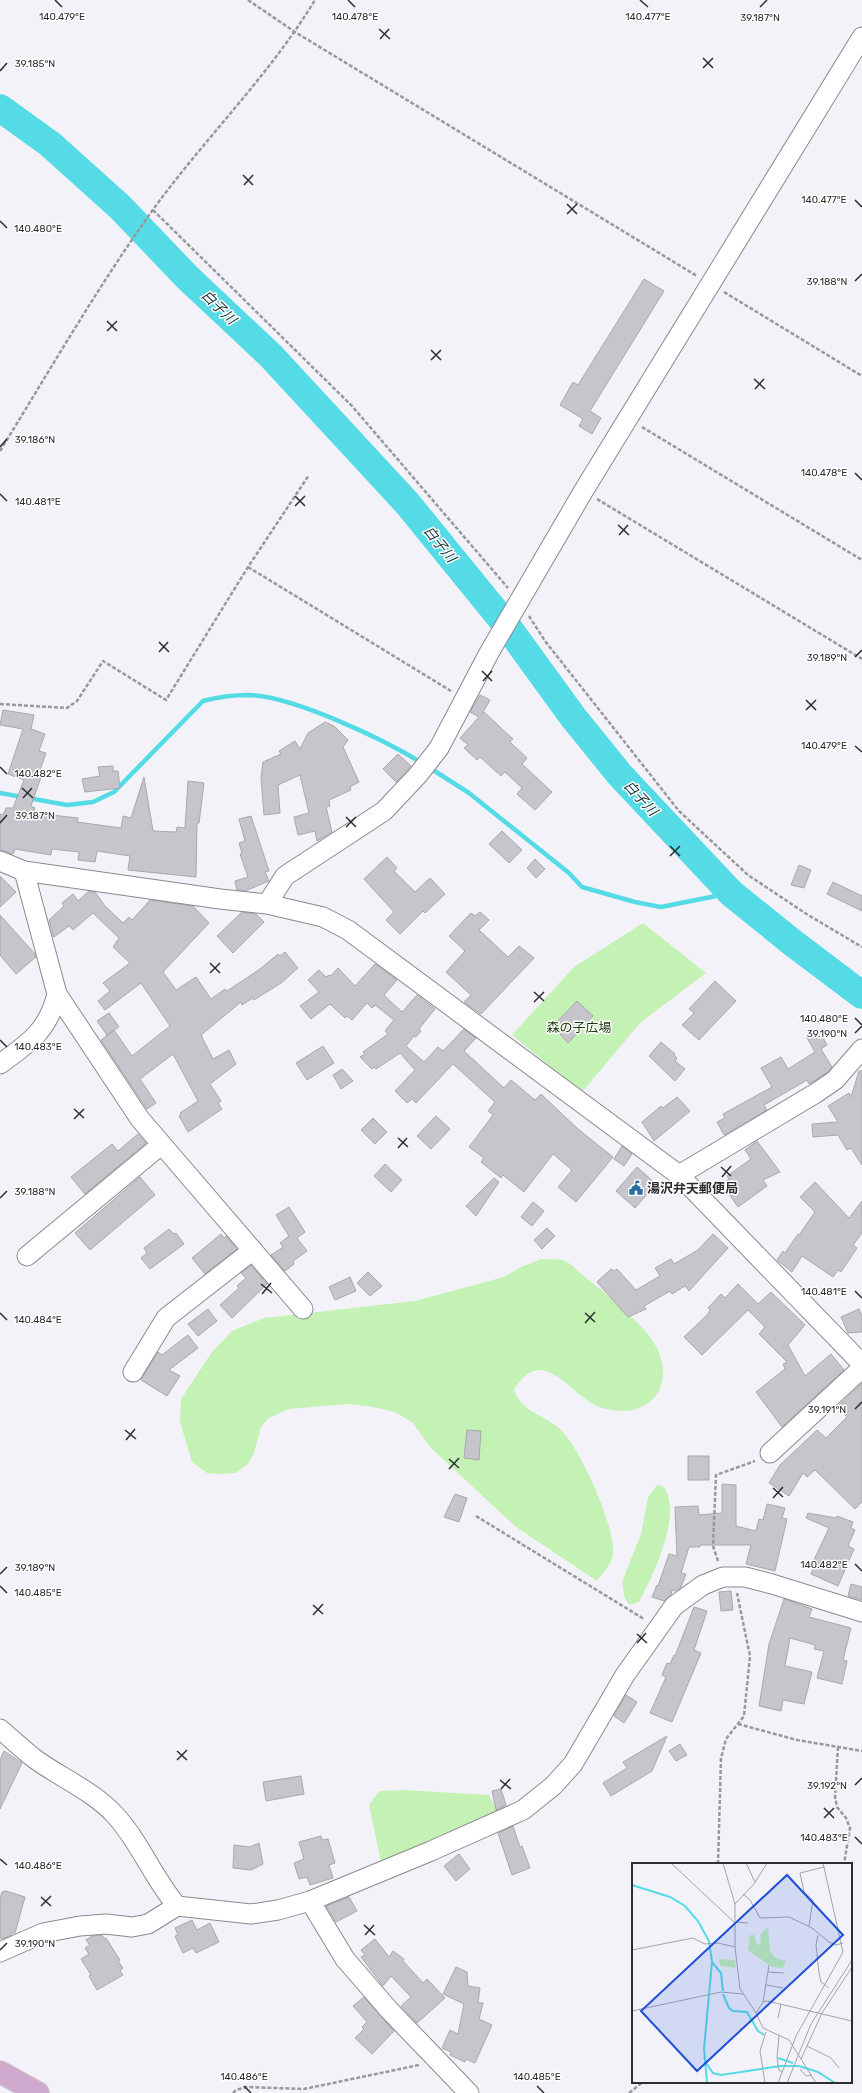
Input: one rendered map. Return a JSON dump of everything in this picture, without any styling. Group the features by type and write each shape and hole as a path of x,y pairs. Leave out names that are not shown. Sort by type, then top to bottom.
{"main road":[{"path":"0,2072 38,2093"}],"street":[{"path":"267,904 285,876 384,811 418,775 439,748 517,603 584,490 629,419 710,283 862,37"},
{"path":"0,861 24,871 220,899 267,904 323,917 348,930 679,1174 854,1347 862,1364"},
{"path":"24,871 57,994 140,1120 303,1309"},
{"path":"0,1064 38,1035 53,1010 57,994"},
{"path":"679,1174 816,1094 835,1080 862,1049"},
{"path":"27,1256 161,1145"},
{"path":"133,1372 166,1318 253,1250"},
{"path":"770,1454 862,1368"},
{"path":"0,1952 43,1933 80,1926 106,1924 132,1927 148,1924 177,1906 251,1914 278,1910 310,1901 494,1824 529,1806 553,1786 573,1764 625,1675 674,1606 703,1585 728,1576 772,1584 862,1612"},
{"path":"0,1729 35,1758 99,1800 115,1815 132,1836 164,1891 177,1906"},
{"path":"310,1901 345,1959 390,2012 469,2093"}],"path":[{"path":"248,0 295,32 862,376"},
{"path":"0,451 104,281 153,210 295,32 315,0"},
{"path":"153,210 352,406 517,603 545,641 679,811 748,875 808,915 862,947"},
{"path":"629,419 862,560"},
{"path":"0,704 54,709 67,708 77,701 103,662 166,700 248,567 309,475"},
{"path":"584,490 862,659"},
{"path":"248,567 465,699"},
{"path":"718,1863 721,1758 726,1738 744,1716 750,1656 728,1576 713,1546 716,1475 744,1466 770,1454"},
{"path":"476,1516 658,1627"},
{"path":"738,1724 797,1740 862,1752"},
{"path":"838,1747 835,1798 837,1807 846,1818 850,1828 844,1863"},
{"path":"233,2093 236,2090 247,2087 304,2088 382,2074 437,2061"},
{"path":"629,2093 642,2083"}],"green space":[{"name":"森の子広場","path":"643,923 706,973 640,1023 582,1092 512,1035 574,967"},
{"path":"541,1259 565,1261 618,1304 647,1333 660,1354 663,1366 663,1377 660,1388 655,1397 646,1405 633,1410 625,1411 605,1409 597,1406 556,1376 545,1371 535,1371 524,1376 514,1390 521,1403 533,1412 553,1423 567,1437 586,1469 595,1488 603,1508 613,1543 612,1559 609,1566 597,1581 516,1527 431,1448 412,1422 395,1412 373,1407 347,1404 289,1409 269,1418 261,1427 254,1453 248,1464 235,1473 207,1473 192,1462 180,1422 181,1399 212,1352 232,1331 264,1318 415,1301 504,1277 521,1267"},
{"path":"657,1485 663,1486 669,1498 670,1512 668,1527 658,1561 639,1602 629,1605 624,1596 622,1582 641,1534 648,1497"},
{"path":"405,1790 489,1795 499,1815 381,1862 369,1805 379,1791"}],"building":[{"path":"644,279 664,291 590,411 601,418 592,434 579,426 583,419 560,405 573,382 578,385"},
{"path":"480,695 490,700 482,714 484,712 513,739 510,742 527,758 522,764 552,792 535,810 517,794 522,788 505,772 501,776 480,757 477,760 464,748 468,745 460,738 479,717 470,712"},
{"path":"3,710 34,715 31,729 45,734 39,751 46,753 38,776 41,777 31,806 35,808 33,813 78,818 77,822 121,828 123,816 131,818 144,777 153,831 176,832 177,827 185,828 188,781 204,783 199,823 197,823 196,877 128,870 130,856 97,851 95,862 78,860 79,852 52,849 51,855 15,849 13,854 0,850 0,814 3,815 6,808 13,808 24,780 8,774 23,729 0,725"},
{"path":"325,722 334,726 348,740 343,747 359,782 350,787 351,790 329,800 330,806 326,807 332,832 317,841 315,831 298,835 294,817 309,813 300,775 278,785 280,813 264,815 261,778 263,762 281,754 279,751 295,741 300,749 308,733"},
{"path":"398,754 411,766 396,782 383,769"},
{"path":"113,766 113,771 118,771 120,788 85,792 82,779 100,776 98,767"},
{"path":"251,816 269,871 265,872 269,881 245,891 237,890 235,881 248,877 240,854 242,853 239,843 245,841 239,819"},
{"path":"502,831 522,850 509,863 489,844"},
{"path":"387,857 397,868 394,871 415,892 430,878 445,894 425,913 423,911 400,934 386,920 394,912 364,879"},
{"path":"535,859 545,869 536,878 527,868"},
{"path":"799,865 811,870 804,888 791,885"},
{"path":"0,876 16,892 0,907"},
{"path":"833,882 862,896 862,911 827,894"},
{"path":"89,891 95,892 105,906 123,923 129,917 132,920 150,900 193,906 209,923 163,972 176,990 196,977 211,999 225,989 227,991 260,969 278,954 280,956 285,952 298,968 281,983 254,1000 253,998 242,1005 241,1002 201,1035 213,1059 229,1050 236,1064 210,1084 221,1101 218,1103 222,1109 188,1132 179,1116 181,1115 180,1113 198,1101 173,1054 140,1079 156,1103 147,1109 101,1040 114,1030 132,1056 170,1026 141,983 105,1010 98,1001 110,991 103,983 130,963 113,947 119,938 93,913 73,930 69,926 54,937 53,935 49,920 64,906 62,903 73,894 78,901"},
{"path":"242,912 256,914 264,922 233,953 217,936"},
{"path":"480,912 489,920 479,930 508,957 519,946 534,958 481,1014 464,1002 471,995 446,972 465,951 449,936 471,913 475,916"},
{"path":"0,915 36,957 16,974 0,955"},
{"path":"375,964 397,980 384,995 402,1012 417,995 435,1009 419,1029 421,1031 416,1037 414,1036 406,1046 424,1062 438,1047 443,1051 464,1029 476,1038 464,1051 504,1088 511,1080 535,1100 541,1094 578,1129 613,1157 576,1202 558,1187 572,1170 553,1154 524,1192 503,1175 501,1178 481,1162 484,1158 469,1147 493,1115 488,1111 495,1102 453,1064 416,1103 412,1099 407,1103 395,1091 415,1070 400,1053 376,1069 374,1067 372,1069 360,1057 365,1054 363,1052 388,1034 385,1031 394,1020 375,1005 372,1008 367,1003 352,1020 347,1016 345,1018 330,1004 311,1019 300,1006 319,992 308,980 319,970 326,977 329,975 331,976 338,968 355,986"},
{"path":"715,981 736,1001 699,1040 682,1025 694,1013 689,1009"},
{"path":"577,1001 593,1016 568,1043 553,1026"},
{"path":"109,1013 119,1027 107,1035 97,1021"},
{"path":"818,1029 827,1045 821,1049 832,1067 828,1072 809,1084 807,1080 764,1105 767,1110 724,1135 717,1122 725,1118 723,1114 772,1087 761,1068 781,1057 788,1069 815,1052 806,1036"},
{"path":"661,1042 675,1054 674,1055 677,1058 675,1061 685,1069 675,1081 649,1056"},
{"path":"323,1046 334,1063 307,1080 296,1063"},
{"path":"342,1069 353,1081 341,1089 333,1075"},
{"path":"859,1071 862,1071 862,1165 851,1148 847,1150 838,1135 813,1137 812,1124 838,1122 828,1106 849,1093 851,1097"},
{"path":"677,1097 690,1111 654,1141 642,1122 661,1106 663,1108"},
{"path":"436,1116 450,1129 431,1149 417,1136"},
{"path":"373,1118 387,1132 375,1144 361,1130"},
{"path":"138,1134 146,1143 85,1194 71,1177 112,1144 118,1151"},
{"path":"757,1141 780,1172 763,1180 767,1186 738,1207 722,1184 729,1179 727,1176 751,1159 745,1150"},
{"path":"622,1146 632,1154 624,1166 614,1159"},
{"path":"385,1164 402,1180 391,1192 374,1176"},
{"path":"637,1167 656,1184 635,1208 616,1191"},
{"path":"140,1177 155,1195 90,1250 75,1233"},
{"path":"494,1178 499,1182 476,1216 466,1206"},
{"path":"815,1182 849,1218 862,1201 862,1233 853,1245 857,1248 841,1272 838,1270 833,1277 802,1256 792,1272 777,1260 783,1251 785,1253 815,1212 800,1197"},
{"path":"533,1202 544,1211 532,1226 521,1217"},
{"path":"289,1207 305,1232 297,1238 307,1251 293,1261 294,1264 285,1271 271,1255 283,1247 280,1243 289,1236 276,1215"},
{"path":"547,1228 555,1236 542,1249 534,1240"},
{"path":"169,1229 174,1234 176,1233 184,1244 150,1269 141,1258 147,1253 144,1248"},
{"path":"221,1234 224,1238 226,1236 237,1249 205,1274 192,1258"},
{"path":"713,1234 728,1248 689,1291 685,1286 672,1294 670,1291 644,1306 646,1309 628,1317 597,1282 611,1269 614,1271 617,1269 636,1290 660,1276 655,1268 671,1259 674,1264 698,1250"},
{"path":"251,1265 267,1284 232,1318 220,1305 239,1288 237,1286 246,1278 241,1273"},
{"path":"368,1272 382,1286 370,1296 357,1283"},
{"path":"350,1277 356,1291 335,1300 329,1287"},
{"path":"738,1284 758,1304 771,1292 805,1325 788,1345 805,1376 831,1354 844,1370 782,1427 756,1392 785,1369 783,1364 787,1362 759,1334 765,1327 748,1310 702,1355 684,1337 708,1314 710,1310 708,1308 721,1294 725,1298"},
{"path":"208,1309 217,1321 198,1336 188,1324"},
{"path":"859,1309 862,1316 862,1332 848,1333 841,1317"},
{"path":"188,1335 198,1348 169,1370 180,1376 167,1396 141,1380 158,1352 162,1355"},
{"path":"862,1383 862,1502 855,1509 815,1470 807,1477 803,1473 789,1496 769,1483 780,1465 817,1430 826,1438 847,1417 837,1407"},
{"path":"467,1430 481,1431 479,1460 464,1458"},
{"path":"688,1456 709,1456 709,1480 688,1480"},
{"path":"722,1484 736,1485 736,1526 756,1531 759,1519 763,1520 767,1504 785,1508 782,1518 787,1519 775,1571 746,1564 751,1545 700,1545 700,1547 689,1547 681,1573 686,1574 681,1587 676,1591 672,1590 671,1595 664,1601 652,1597 657,1585 658,1586 669,1554 677,1556 675,1507 698,1506 699,1515 722,1513"},
{"path":"455,1494 467,1498 459,1522 444,1517"},
{"path":"808,1513 836,1518 837,1516 853,1522 851,1528 855,1530 848,1546 854,1549 838,1586 811,1574 816,1563 813,1562 829,1528 806,1518"},
{"path":"851,1584 862,1587 862,1600 848,1596"},
{"path":"731,1591 733,1610 721,1611 719,1592"},
{"path":"784,1599 812,1609 809,1617 851,1628 843,1660 847,1661 842,1684 817,1678 824,1651 814,1649 815,1645 790,1638 785,1666 812,1672 804,1704 783,1700 781,1711 759,1706 769,1644"},
{"path":"694,1607 707,1611 694,1650 701,1653 672,1722 650,1713 666,1677 662,1675 667,1663 670,1664 674,1655 675,1656"},
{"path":"626,1695 637,1702 624,1723 614,1716"},
{"path":"667,1736 652,1771 611,1796 603,1783 627,1768 623,1762"},
{"path":"680,1744 687,1755 676,1761 669,1751"},
{"path":"4,1751 22,1763 0,1809 0,1760"},
{"path":"301,1776 304,1794 266,1801 263,1782"},
{"path":"501,1789 506,1805 496,1810 492,1791"},
{"path":"513,1826 520,1847 522,1846 530,1868 512,1875 498,1833"},
{"path":"321,1836 322,1840 328,1839 335,1863 329,1865 333,1878 310,1885 307,1877 299,1879 294,1863 304,1859 299,1842"},
{"path":"259,1843 263,1864 251,1870 233,1868 234,1845 250,1847"},
{"path":"459,1854 470,1869 456,1881 444,1866"},
{"path":"6,1891 25,1897 15,1933 12,1933 3,1939 0,1938 0,1899 2,1892"},
{"path":"349,1897 357,1911 336,1922 326,1906"},
{"path":"192,1920 197,1930 210,1923 219,1942 196,1953 193,1948 183,1953 175,1936 178,1935 175,1928"},
{"path":"102,1935 105,1939 106,1938 120,1960 118,1961 123,1968 120,1971 123,1975 97,1990 89,1976 91,1975 81,1959 89,1954 85,1948 90,1945 86,1940 92,1936"},
{"path":"375,1939 389,1957 393,1951 404,1959 403,1961 423,1983 427,1979 445,1998 417,2023 401,2006 411,1997 391,1976 383,1986 361,1957 365,1955 361,1950"},
{"path":"456,1967 467,1972 468,1986 480,1988 478,2003 483,2003 479,2019 492,2025 475,2063 466,2059 465,2062 450,2055 451,2052 442,2048 450,2030 458,2034 464,2004 443,1994"},
{"path":"364,1997 394,2031 372,2054 355,2038 364,2029 362,2027 367,2022 353,2006"}],"waterway":[{"name":"白子川","path":"0,108 50,144 120,207 188,278 271,356 407,503 507,626 573,717 620,775 731,893 793,943 862,995"},
{"path":"0,793 67,805 93,802 114,792 203,701 237,695 267,697 313,711 362,731 422,763"},
{"path":"430,768 469,793 569,873 582,887 635,902 661,907 731,893"}],"place":[{"name":"湯沢弁天郵便局","path":"636,1188"}]}
